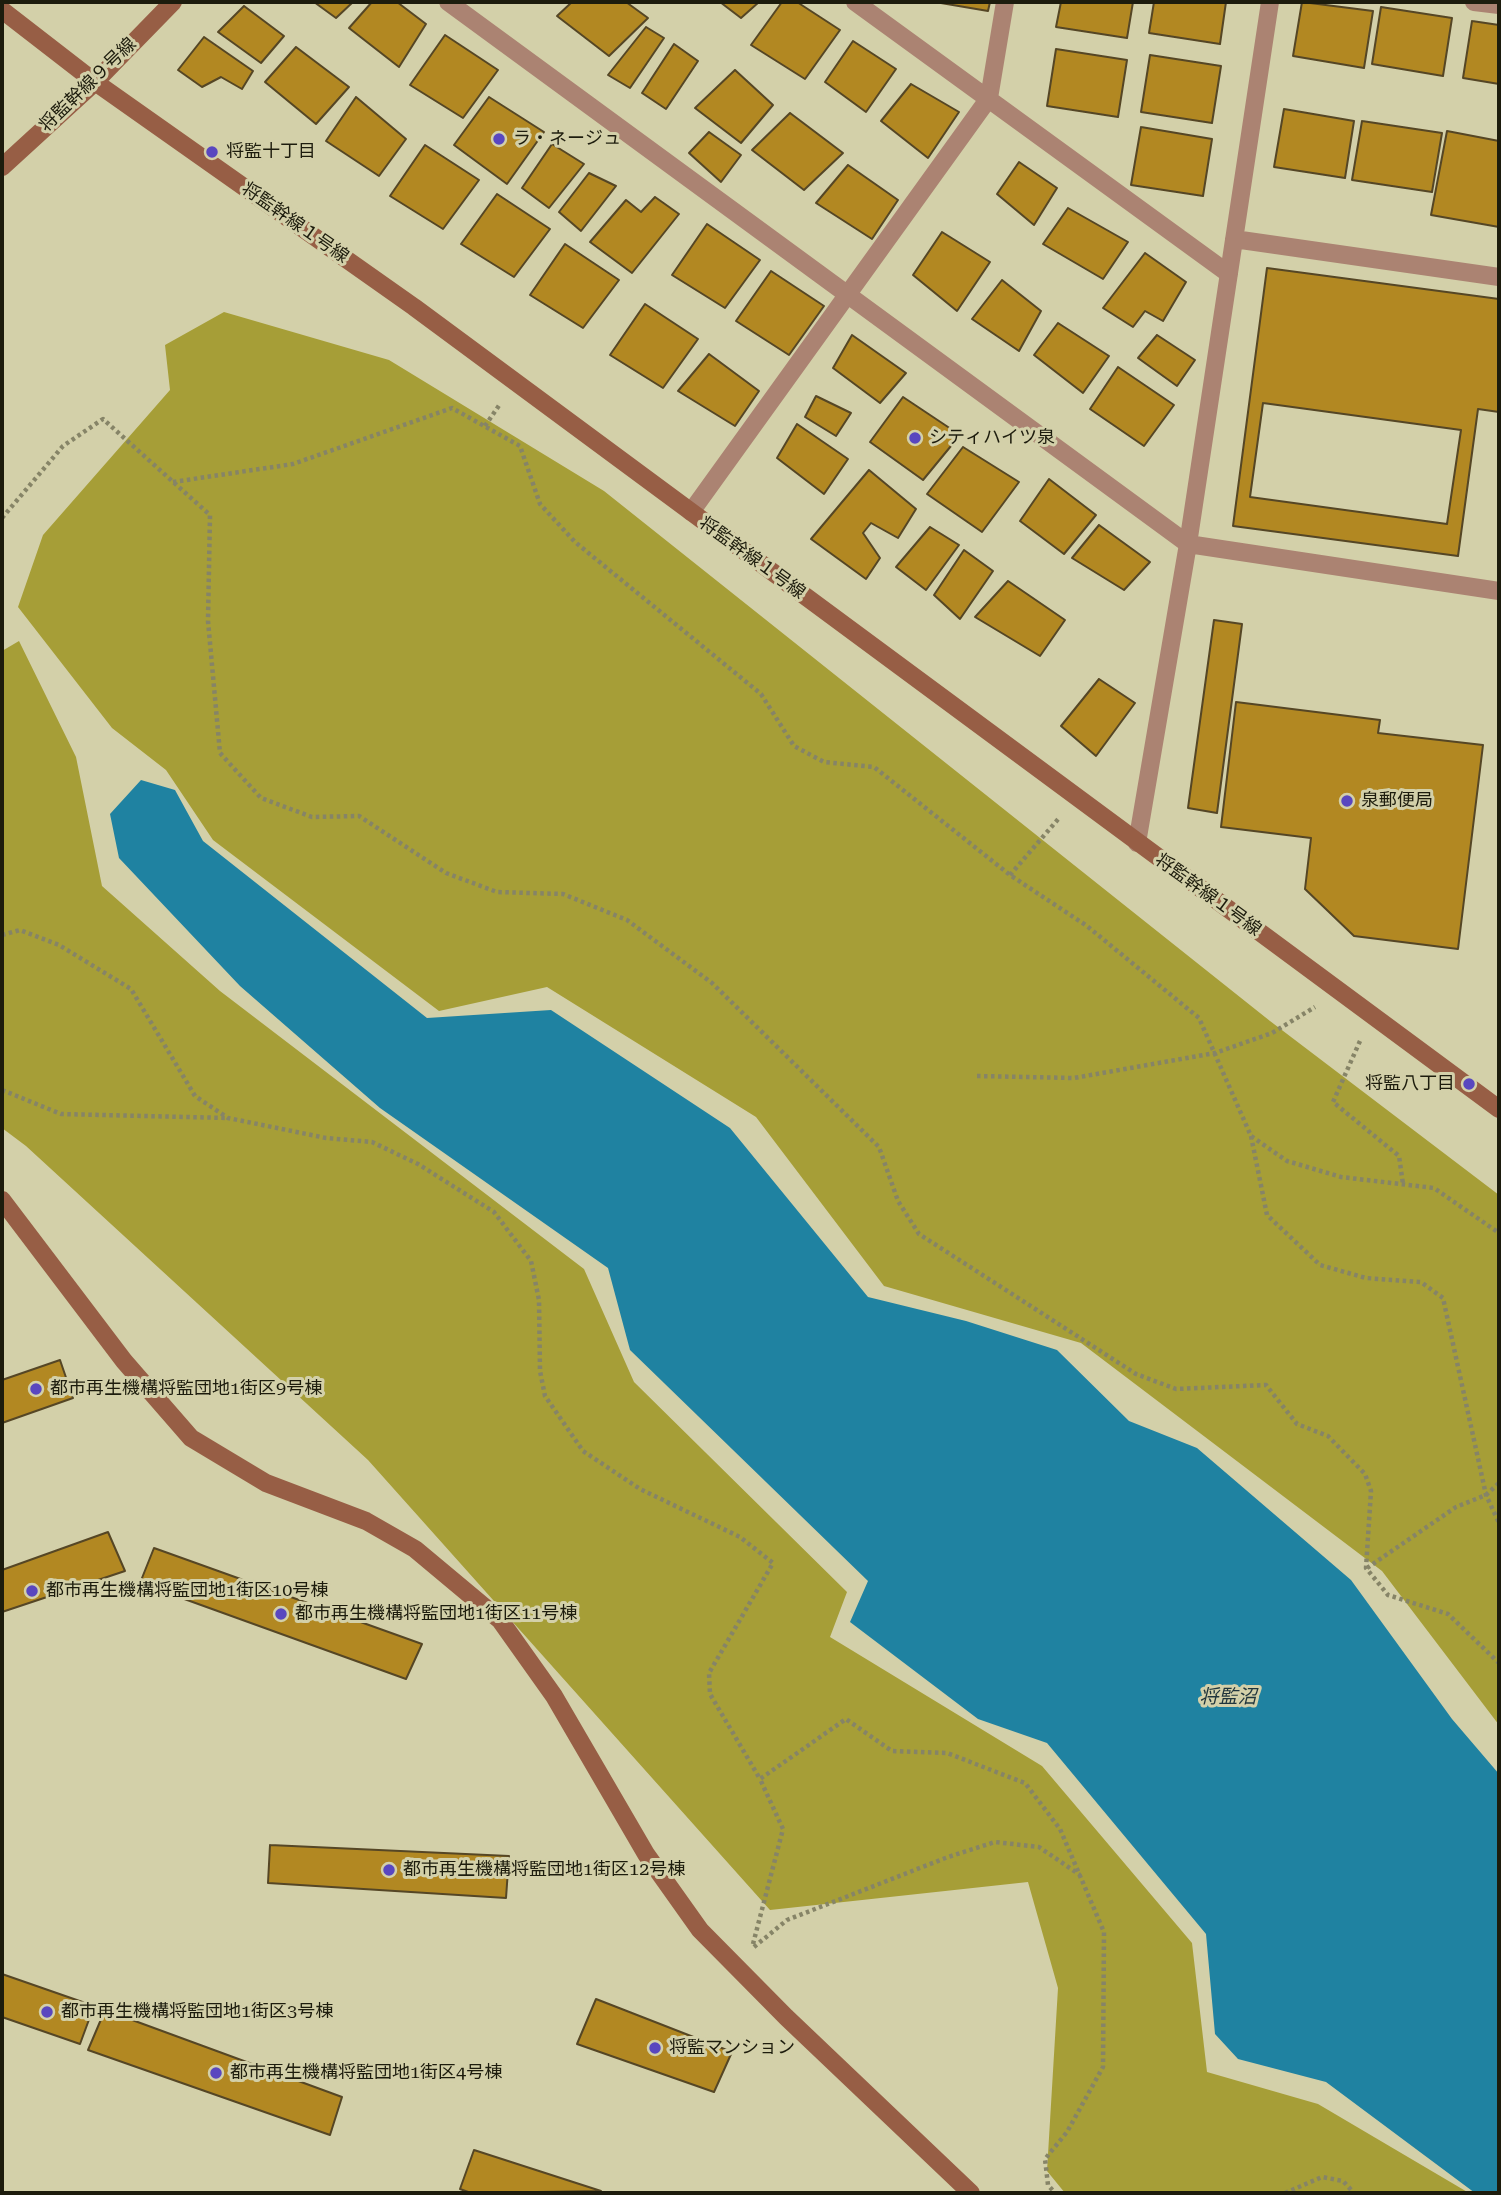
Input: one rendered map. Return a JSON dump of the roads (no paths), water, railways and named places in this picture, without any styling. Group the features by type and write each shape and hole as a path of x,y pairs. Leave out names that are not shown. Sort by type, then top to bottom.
{"street":[{"name":"将監幹線９号線","path":"2,167 95,82 173,2"},
{"path":"448,2 1188,544 1499,591"},
{"path":"855,2 1229,274"},
{"path":"691,512 989,98 1005,2"},
{"path":"1137,843 1188,544 1269,2"},
{"path":"1474,2 1499,5"},
{"name":"将監幹線１号線","path":"2,10 95,82 414,307 1499,1109"},
{"path":"1234,239 1499,277"},
{"path":"2,1200 124,1361 191,1438 265,1483 366,1521 415,1549 500,1620 554,1696 646,1854 700,1930 971,2193"}],"water":[{"name":"将監沼","path":"141,780 175,790 203,841 427,1018 551,1010 730,1128 868,1297 966,1321 1057,1350 1129,1421 1197,1448 1351,1580 1452,1719 1499,1774 1499,2193 1475,2193 1326,2082 1238,2059 1215,2034 1206,1934 1047,1743 978,1719 850,1622 868,1581 630,1350 608,1268 380,1108 240,986 119,858 110,814"}],"place":[{"name":"ラ・ネージュ","path":"499,139"},
{"name":"将監十丁目","path":"212,152"},
{"name":"シティハイツ泉","path":"915,438"},
{"name":"泉郵便局","path":"1347,801"},
{"name":"将監八丁目","path":"1469,1084"},
{"name":"都市再生機構将監団地1街区9号棟","path":"36,1389"},
{"name":"都市再生機構将監団地1街区10号棟","path":"32,1591"},
{"name":"都市再生機構将監団地1街区11号棟","path":"281,1614"},
{"name":"都市再生機構将監団地1街区12号棟","path":"389,1870"},
{"name":"都市再生機構将監団地1街区3号棟","path":"47,2012"},
{"name":"将監マンション","path":"655,2048"},
{"name":"都市再生機構将監団地1街区4号棟","path":"216,2073"}]}
